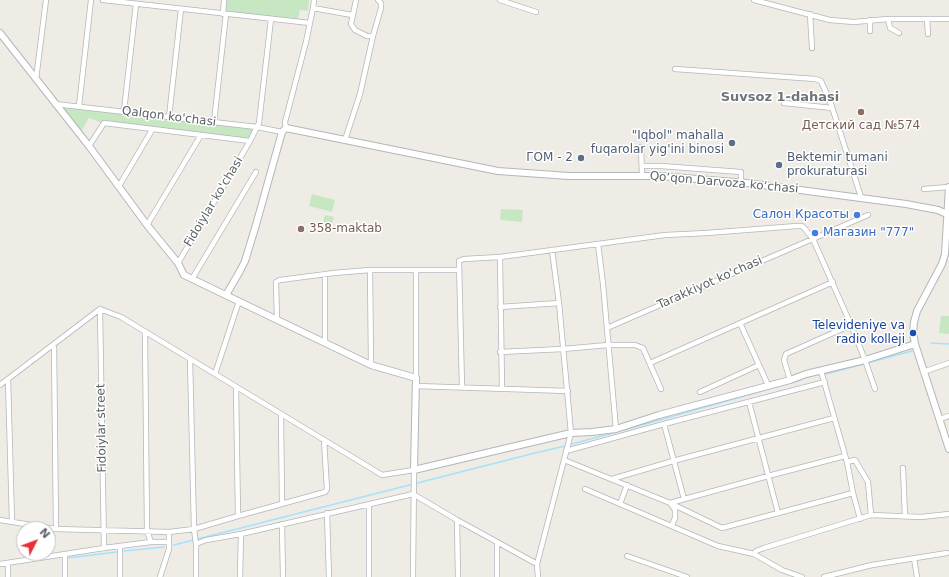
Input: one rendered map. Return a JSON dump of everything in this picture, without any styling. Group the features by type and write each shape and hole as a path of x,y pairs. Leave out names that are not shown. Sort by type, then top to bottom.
{"street":[{"path":"36,80 46,0"},
{"path":"80,106 91,0"},
{"path":"103,0 310,23"},
{"path":"214,122 224,0"},
{"path":"226,295 245,261 256,225 284,130 310,23 314,0"},
{"path":"356,0 351,24 355,30 368,36 373,36"},
{"path":"345,140 360,94 381,8 378,0"},
{"path":"500,0 536,12"},
{"path":"754,0 830,20 854,22 888,19 949,18"},
{"path":"124,111 136,4"},
{"path":"313,8 352,15"},
{"path":"170,117 181,9"},
{"path":"810,14 812,48"},
{"name":"Fidoiylar ko'chasi","path":"178,263 250,142 259,123 271,19"},
{"path":"888,19 890,28 899,33"},
{"path":"927,19 928,34"},
{"path":"870,20 870,31"},
{"path":"0,33 89,146 147,225 178,263 182,273 371,365 416,378"},
{"path":"675,69 815,79 821,81 825,87 861,197"},
{"name":"Qalqon ko'chasi","path":"55,104 284,130"},
{"path":"784,104 832,108"},
{"name":"Fidoiylar ko'chasi","path":"89,146 104,123 250,142"},
{"path":"119,186 152,130"},
{"name":"Qoʻqon Darvoza koʻchasi","path":"284,130 345,140 491,170 574,176 642,175 741,182 861,197 948,212"},
{"path":"147,225 201,135"},
{"path":"641,147 642,175"},
{"path":"642,166 741,172 741,182"},
{"name":"Fidoiylar ko'chasi","path":"192,279 256,172"},
{"path":"924,189 949,187 945,254 942,264 917,311 913,327 915,344 923,372 949,449"},
{"name":"Tarakkiyot ko'chasi","path":"607,328 868,215"},
{"path":"462,387 459,261 464,259 500,257 665,235 802,226 813,239 833,282 866,363 874,389"},
{"path":"598,244 616,429"},
{"path":"538,577 537,564 571,433 559,303 552,250"},
{"path":"500,257 500,352 502,388"},
{"path":"277,320 276,282 280,280 370,270 459,270"},
{"path":"370,270 371,365"},
{"path":"413,577 416,270"},
{"path":"325,274 325,342"},
{"path":"650,363 833,282"},
{"path":"215,374 239,302"},
{"path":"500,307 559,303"},
{"path":"0,385 100,309 121,317 382,475 414,470 571,433 616,429 659,415 790,380 806,374 866,363 915,344"},
{"name":"Fidoiylar street","path":"100,309 104,548"},
{"path":"740,323 768,385"},
{"path":"790,380 784,360 786,354 851,325"},
{"path":"145,332 147,531 152,542"},
{"path":"54,344 56,521"},
{"path":"500,352 563,349 608,344 640,346 643,348 661,389"},
{"path":"190,359 196,577"},
{"path":"923,372 949,363"},
{"path":"700,392 759,365"},
{"path":"821,371 847,462 860,519"},
{"path":"8,379 12,522"},
{"path":"566,451 825,382"},
{"path":"416,386 568,391"},
{"path":"236,387 238,516"},
{"path":"749,402 778,513"},
{"path":"281,414 282,504"},
{"path":"940,419 949,416"},
{"path":"612,479 673,460 834,418"},
{"path":"664,424 684,499"},
{"path":"56,529 169,532 194,529 322,494 327,489 324,440"},
{"path":"670,503 845,456"},
{"path":"564,460 670,503 722,528 853,493"},
{"path":"847,462 855,460 868,482 871,516"},
{"path":"903,468 905,517"},
{"path":"620,504 627,485"},
{"path":"585,489 718,546 754,554 782,570 802,577"},
{"path":"196,544 206,540 241,534 413,494 537,564"},
{"path":"670,503 675,510 675,518 672,525"},
{"path":"369,505 369,577"},
{"path":"327,513 329,577"},
{"path":"754,554 756,551 764,548 871,516 921,517 949,514"},
{"path":"0,520 16,523"},
{"path":"457,520 458,577"},
{"path":"282,524 283,577"},
{"path":"160,577 169,549 169,532"},
{"path":"240,577 241,534"},
{"path":"0,564 104,548 152,542 169,542"},
{"path":"497,542 497,577"},
{"path":"120,546 120,577"},
{"path":"824,577 872,565 947,553"},
{"path":"65,554 65,577"},
{"path":"627,556 687,577"},
{"path":"914,558 917,577"},
{"path":"8,563 8,577"}],"green space":[{"path":"227,0 309,0 308,11 300,10 298,20 226,11"},
{"path":"61,106 250,128 253,130 249,139 102,123 89,118 81,132"},
{"path":"312,194 335,200 332,212 309,206"},
{"path":"501,209 523,210 522,222 500,220"},
{"path":"325,215 334,217 329,233 321,231"},
{"path":"941,316 949,316 949,334 939,333"}],"waterway":[{"path":"931,343 949,344"},
{"path":"826,374 912,351"},
{"path":"624,430 801,380"},
{"path":"572,444 616,432"},
{"path":"174,545 565,446"},
{"path":"124,551 164,547"},
{"path":"67,558 117,552"}],"place":[{"name":"Детский сад №574","path":"861,112"},
{"name":"\"Iqbol\" mahalla fuqarolar yig'ini binosi","path":"732,143"},
{"name":"ГОМ - 2","path":"581,158"},
{"name":"Bektemir tumani prokuraturasi","path":"779,165"},
{"name":"Салон Красоты","path":"857,215"},
{"name":"358-maktab","path":"301,229"},
{"name":"Магазин \"777\"","path":"815,233"},
{"name":"Televideniye va radio kolleji","path":"913,333"}],"district":[{"name":"Suvsoz 1-dahasi","path":"780,98"}]}
